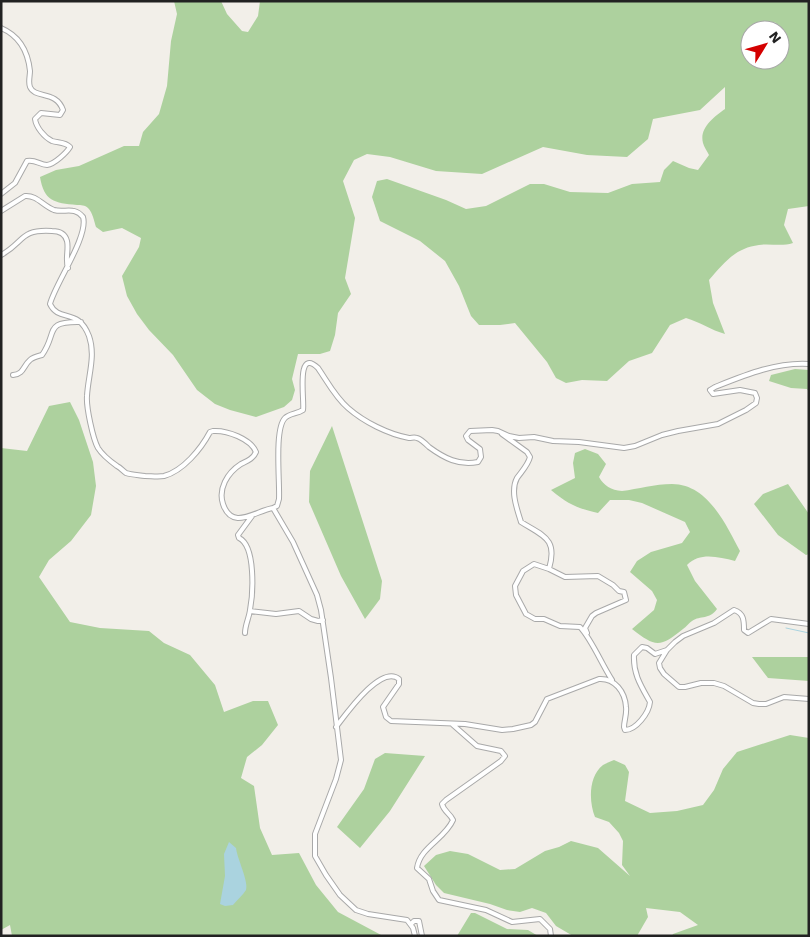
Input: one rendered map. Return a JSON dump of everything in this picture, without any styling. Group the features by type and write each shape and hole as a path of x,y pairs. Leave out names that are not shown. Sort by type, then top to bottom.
{"street":[{"path":"1,28 15,36 23,46 29,66 29,86 32,90 56,99 63,110 60,115 41,113 35,119 37,125 51,140 69,145 70,147 68,151 50,164 46,165 34,160 27,161 15,183 1,194"},
{"path":"1,211 25,196 30,196 56,210 77,211 82,215 84,224 68,268 50,304 56,313 76,318 81,322 92,346 87,408 94,439 100,452 124,472 136,475 163,476 178,470 204,443 210,432 217,431 232,435 250,443 256,452 254,456 239,465 228,477 221,491 225,510 230,516 237,519 277,506 279,499 278,445 280,427 288,415 302,410 304,404 302,389 303,369 309,363 318,368 347,408 369,423 410,438 417,438 442,456 463,463 478,462 482,453 480,448 468,440 466,436 470,431 498,430 509,436 534,436 553,441 579,442 624,448 635,446 662,435 718,424 753,406 757,400 755,393 740,390 713,394 710,392 715,387 764,369 791,364 809,364"},
{"path":"1,255 30,232 57,231 62,233 66,239 66,262 68,268"},
{"path":"13,375 24,371 29,360 42,355 54,327 62,323 81,322"},
{"path":"498,430 507,439 526,452 530,458 515,483 515,503 521,522 542,534 550,544 552,559 549,569"},
{"path":"273,508 294,542 317,595 323,620 331,678 340,760 336,779 315,834 315,856 340,895 356,910 368,914 407,920 411,924 415,936"},
{"path":"245,633 250,611 252,582 250,558 246,546 238,535 254,514"},
{"path":"587,635 586,628 592,616 626,600 624,592 619,591 598,576 565,577 534,564 523,571 515,586 516,595 526,614 535,619 544,619 560,626 580,626 623,695 626,703 625,730 634,728 650,706 650,702 637,679 634,655 642,647 656,654 667,650"},
{"path":"809,624 771,619 748,633 744,630 742,616 734,610 714,623 683,636 667,650 659,663 660,668 679,687 714,683 724,686 753,703 759,704 766,704 784,697 809,699"},
{"path":"250,611 276,614 299,611 318,621 323,620"},
{"path":"336,727 364,692 388,676 394,676 399,679 399,684 383,707 386,717 391,721 452,724 502,730 531,725 535,722 547,699 599,678 612,680"},
{"path":"452,724 477,746 501,751 505,756 442,804 443,809 452,816 453,820 440,837 424,852 417,868 429,879 432,891 439,900 486,910 512,922 540,919 550,929 551,936"},
{"path":"411,924 414,921 421,924 422,936"}],"green space":[{"path":"174,1 221,1 227,14 242,31 248,32 258,16 260,1 809,1 809,206 788,209 784,225 793,243 784,245 767,244 743,249 731,257 709,280 713,303 725,334 686,318 670,325 652,353 629,361 607,381 582,380 566,383 556,378 547,362 515,323 479,325 471,316 459,286 445,261 420,241 380,221 372,197 377,181 387,179 466,209 486,206 530,184 544,184 570,192 608,193 632,184 660,182 664,170 673,161 698,170 709,155 703,143 703,132 708,123 725,109 725,87 700,110 653,119 648,139 627,157 587,155 543,147 482,174 436,171 390,157 367,154 354,160 343,181 355,218 345,278 351,294 338,313 335,335 330,351 320,354 298,354 292,379 295,390 292,400 284,407 256,417 215,404 197,390 173,355 149,330 137,314 127,296 122,276 139,247 141,238 122,228 103,232 96,227 90,210 87,207 56,202 47,196 40,177 56,170 79,166 124,146 139,146 143,132 159,114 167,86 171,41 177,14"},
{"path":"795,369 809,370 809,392 807,389 791,388 769,381 771,375"},
{"path":"70,402 79,420 93,462 96,486 91,515 71,541 49,560 39,577 70,622 100,628 149,631 164,643 190,655 215,685 224,712 253,701 268,701 278,725 262,745 247,757 241,778 254,786 260,828 272,855 299,853 316,885 338,912 383,936 12,936 10,925 1,930 1,448 27,451 49,406"},
{"path":"332,426 382,581 380,599 365,619 341,576 309,502 310,471"},
{"path":"585,449 598,454 606,464 599,477 611,489 622,491 672,484 685,486 696,491 706,498 722,518 740,551 735,561 716,557 703,557 687,565 695,581 717,609 711,615 692,621 669,640 658,643 652,642 632,629 654,610 657,600 652,591 630,572 637,561 651,552 682,543 690,532 685,522 642,503 629,500 610,500 598,513 573,505 557,495 551,490 575,478 573,463 575,453"},
{"path":"788,484 809,514 809,554 806,555 778,535 754,504 763,494"},
{"path":"752,657 809,657 809,681 768,678"},
{"path":"790,735 809,738 809,936 672,936 698,925 680,912 646,908 648,917 637,936 573,936 556,926 546,913 532,908 520,912 507,910 444,893 436,885 424,866 436,855 450,851 468,854 500,870 515,869 545,851 571,841 598,848 630,876 622,865 623,841 619,833 609,822 595,817 593,811 592,783 598,770 603,765 614,760 625,765 629,772 625,801 650,813 677,811 703,805 714,790 723,769 737,752"},
{"path":"385,753 425,756 390,811 360,848 337,827 364,789 375,759"},
{"path":"471,913 475,913 507,929 528,930 538,936 457,936"}],"water":[{"path":"229,842 236,848 246,890 233,905 225,906 220,904 225,876 224,854"}],"waterway":[{"path":"786,628 809,633"}]}
